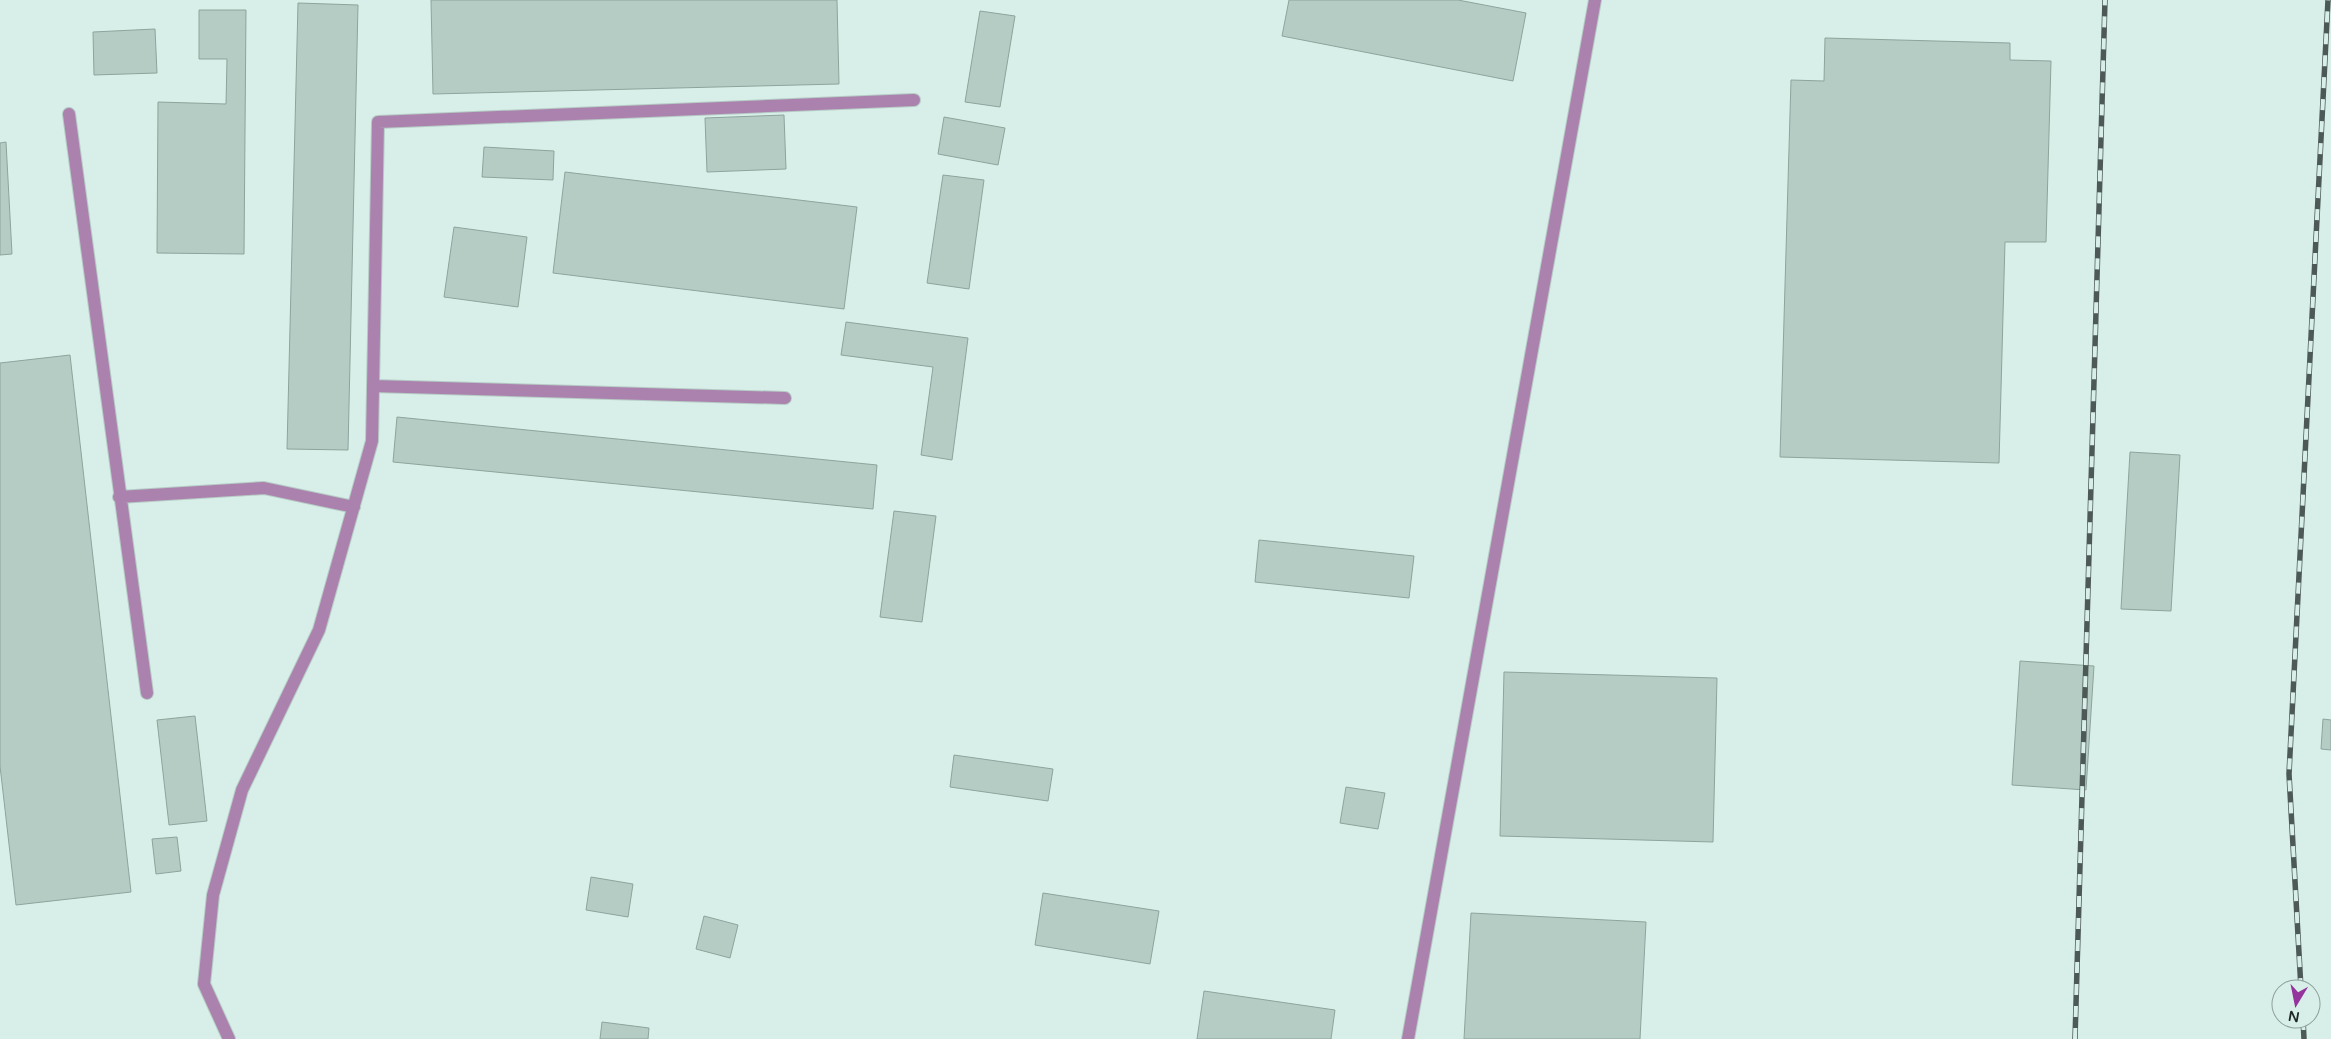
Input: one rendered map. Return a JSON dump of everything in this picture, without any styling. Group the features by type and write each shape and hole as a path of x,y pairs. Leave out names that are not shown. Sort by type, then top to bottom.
{"lane":[{"path":"1408,1039 1595,0"},
{"path":"230,1039 204,984 213,895 242,790 319,630 372,441 378,122 914,100"},
{"path":"68,114 147,693"},
{"path":"373,386 784,398"},
{"path":"119,498 264,488 354,507"}],"building":[{"path":"431,0 837,0 839,84 433,94"},
{"path":"1289,0 1458,0 1526,13 1513,81 1282,36"},
{"path":"298,3 358,5 348,450 287,449"},
{"path":"199,10 246,10 244,254 157,253 158,102 226,104 227,59 199,59"},
{"path":"980,11 1015,16 1000,107 965,102"},
{"path":"155,29 157,73 94,75 93,32"},
{"path":"1825,38 2010,43 2010,60 2051,61 2046,242 2005,242 1999,463 1780,457 1791,80 1824,81"},
{"path":"784,115 786,169 707,172 705,118"},
{"path":"944,117 1005,128 998,165 938,154"},
{"path":"6,142 12,254 0,255 0,143"},
{"path":"484,147 554,151 553,180 482,177"},
{"path":"565,172 857,207 844,309 553,273"},
{"path":"943,175 984,180 969,289 927,283"},
{"path":"454,227 527,237 518,307 444,297"},
{"path":"846,322 968,338 952,460 921,455 933,367 841,355"},
{"path":"70,355 131,892 16,905 0,766 0,363"},
{"path":"397,417 877,465 873,509 393,462"},
{"path":"2130,452 2180,455 2171,611 2121,609"},
{"path":"894,511 936,516 922,622 880,617"},
{"path":"1259,540 1414,556 1409,598 1255,582"},
{"path":"2020,661 2094,666 2086,790 2012,785"},
{"path":"1504,672 1717,678 1713,842 1500,836"},
{"path":"195,716 207,821 169,825 157,720"},
{"path":"2323,719 2331,720 2331,750 2321,749"},
{"path":"954,755 1053,769 1048,801 950,787"},
{"path":"1346,787 1385,793 1378,829 1340,823"},
{"path":"177,837 181,871 156,874 152,839"},
{"path":"591,877 633,884 628,917 586,910"},
{"path":"1043,893 1159,911 1150,964 1035,945"},
{"path":"1471,913 1646,922 1640,1039 1464,1039"},
{"path":"704,916 738,925 730,958 696,949"},
{"path":"1204,991 1335,1010 1331,1039 1197,1039"},
{"path":"602,1022 649,1028 648,1039 600,1039"}],"railway":[{"path":"2075,1039 2105,0"},
{"path":"2300,979 2289,774 2328,0"},
{"path":"2304,1029 2304,1039"}]}
